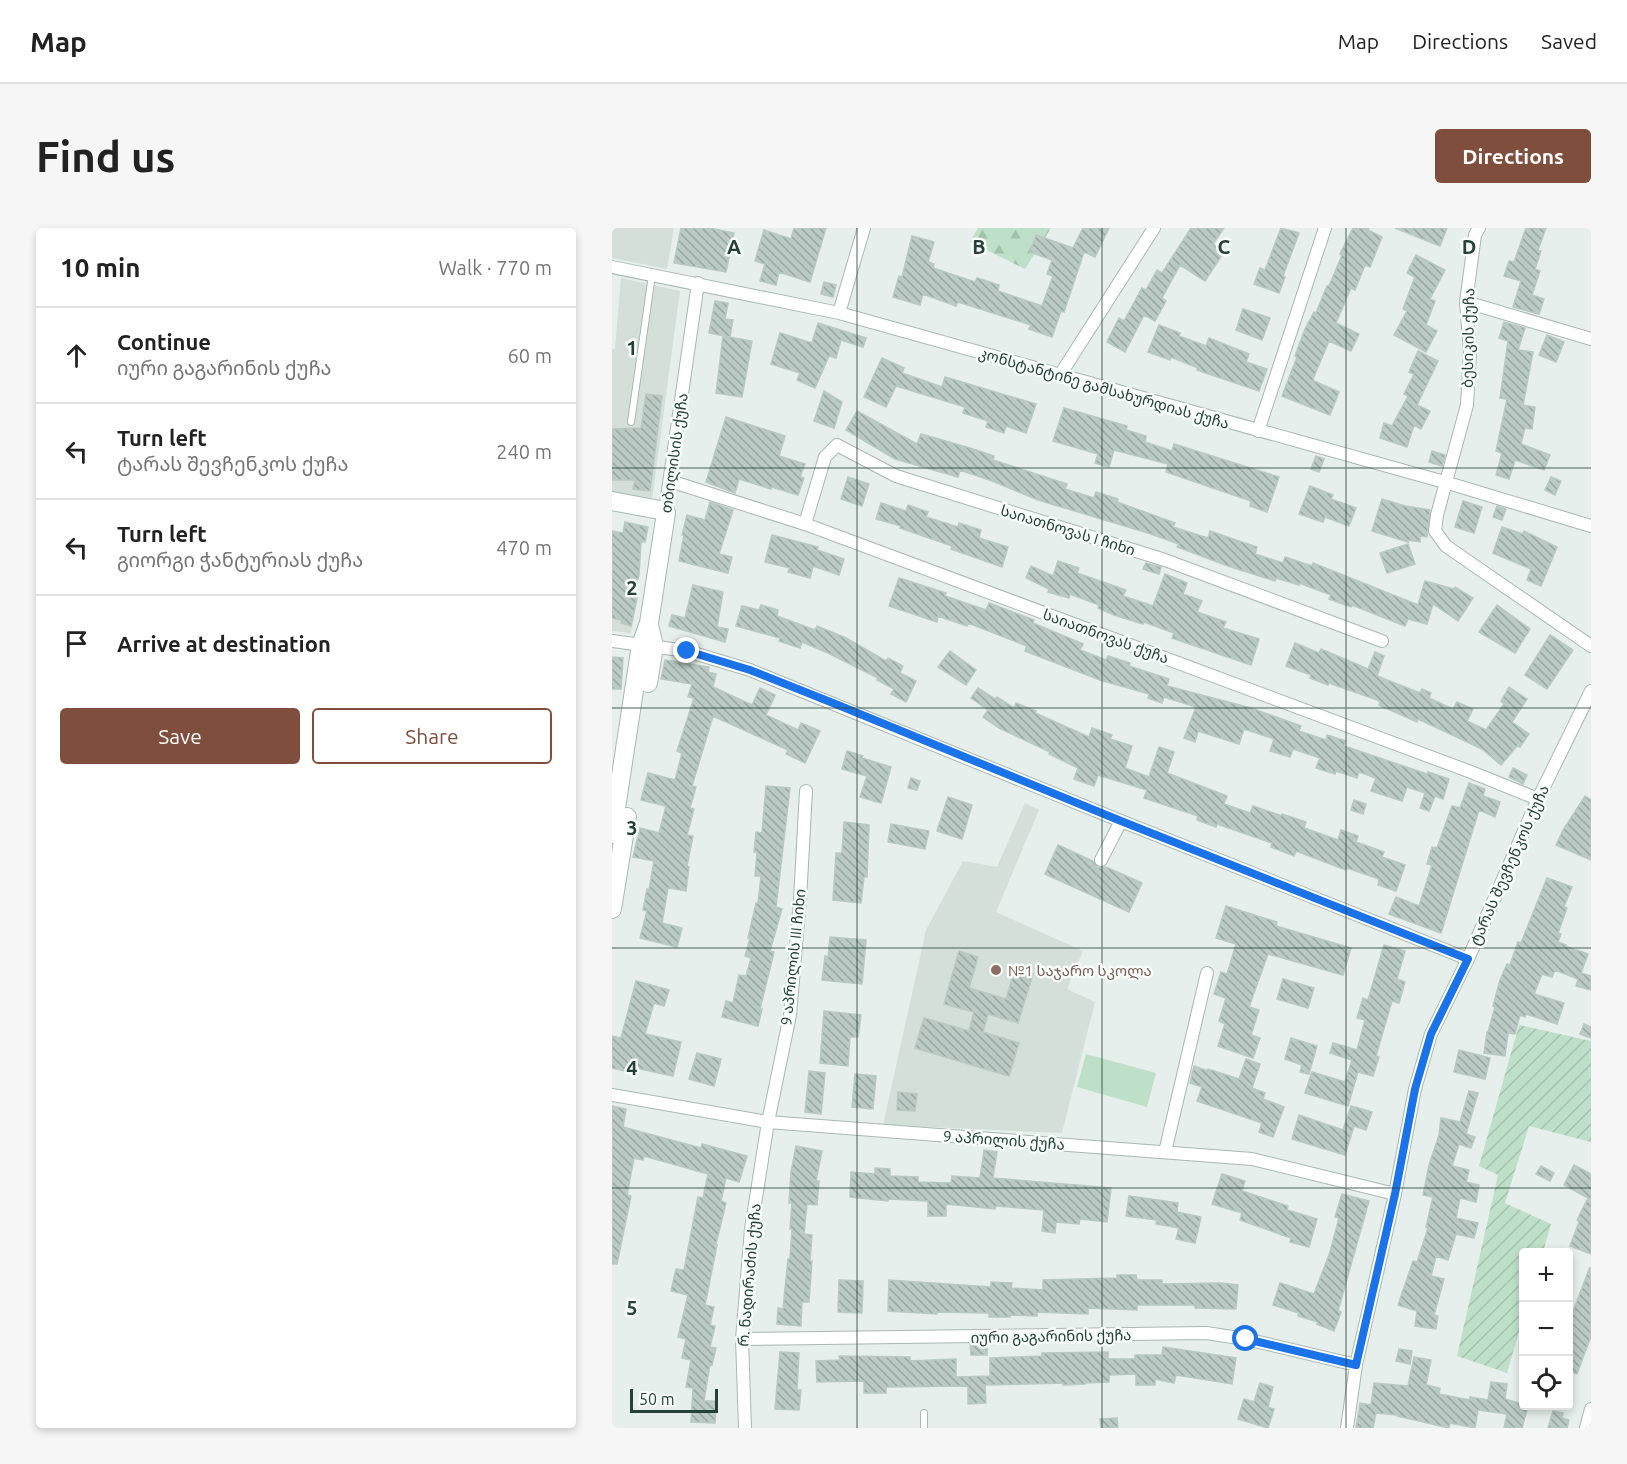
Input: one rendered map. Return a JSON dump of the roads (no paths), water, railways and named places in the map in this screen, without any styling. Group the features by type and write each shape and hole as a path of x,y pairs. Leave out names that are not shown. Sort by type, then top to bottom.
{"street":[{"path":"839,313 864,228"},
{"path":"1060,375 1154,228"},
{"path":"1258,431 1325,228"},
{"name":"ბესიკის ქუჩა","path":"1479,228 1475,235 1466,302 1470,352 1467,405 1448,483 1437,515 1435,531 1446,546 1591,646"},
{"name":"კონსტანტინე გამსახურდიას ქუჩა","path":"612,267 839,313 1448,483 1591,526"},
{"name":"თბილისის ქუჩა","path":"612,909 649,623 698,283"},
{"path":"1466,302 1591,339"},
{"name":"საიათნოვას I ჩიხი","path":"805,524 825,457 837,445 896,476 1165,560 1382,641"},
{"name":"საიათნოვას ქუჩა","path":"670,481 805,524 1460,767 1538,799"},
{"path":"612,501 665,511"},
{"path":"612,641 687,651 750,670 1468,959"},
{"name":"თბილისის ქუჩა","path":"612,834 647,645"},
{"name":"ტარას შევჩენკოს ქუჩა","path":"1347,1428 1356,1365 1395,1194 1415,1089 1431,1034 1468,959 1538,799 1591,691"},
{"name":"9 აპრილის III ჩიხი","path":"768,1122 790,1015 806,791"},
{"path":"1101,860 1121,821"},
{"path":"1165,1152 1207,973"},
{"name":"9 აპრილის ქუჩა","path":"612,1095 768,1122 1252,1159 1395,1194"},
{"name":"რ. ნადირაძის ქუჩა","path":"745,1428 742,1340 751,1229 768,1122"},
{"name":"იური გაგარინის ქუჩა","path":"742,1340 1206,1333 1246,1339 1356,1365"},
{"path":"1586,1428 1591,1409"}],"lane":[{"path":"631,422 652,274"},
{"path":"924,1413 924,1428"}],"place":[{"name":"№1 საჯარო სკოლა","path":"996,970"}]}
